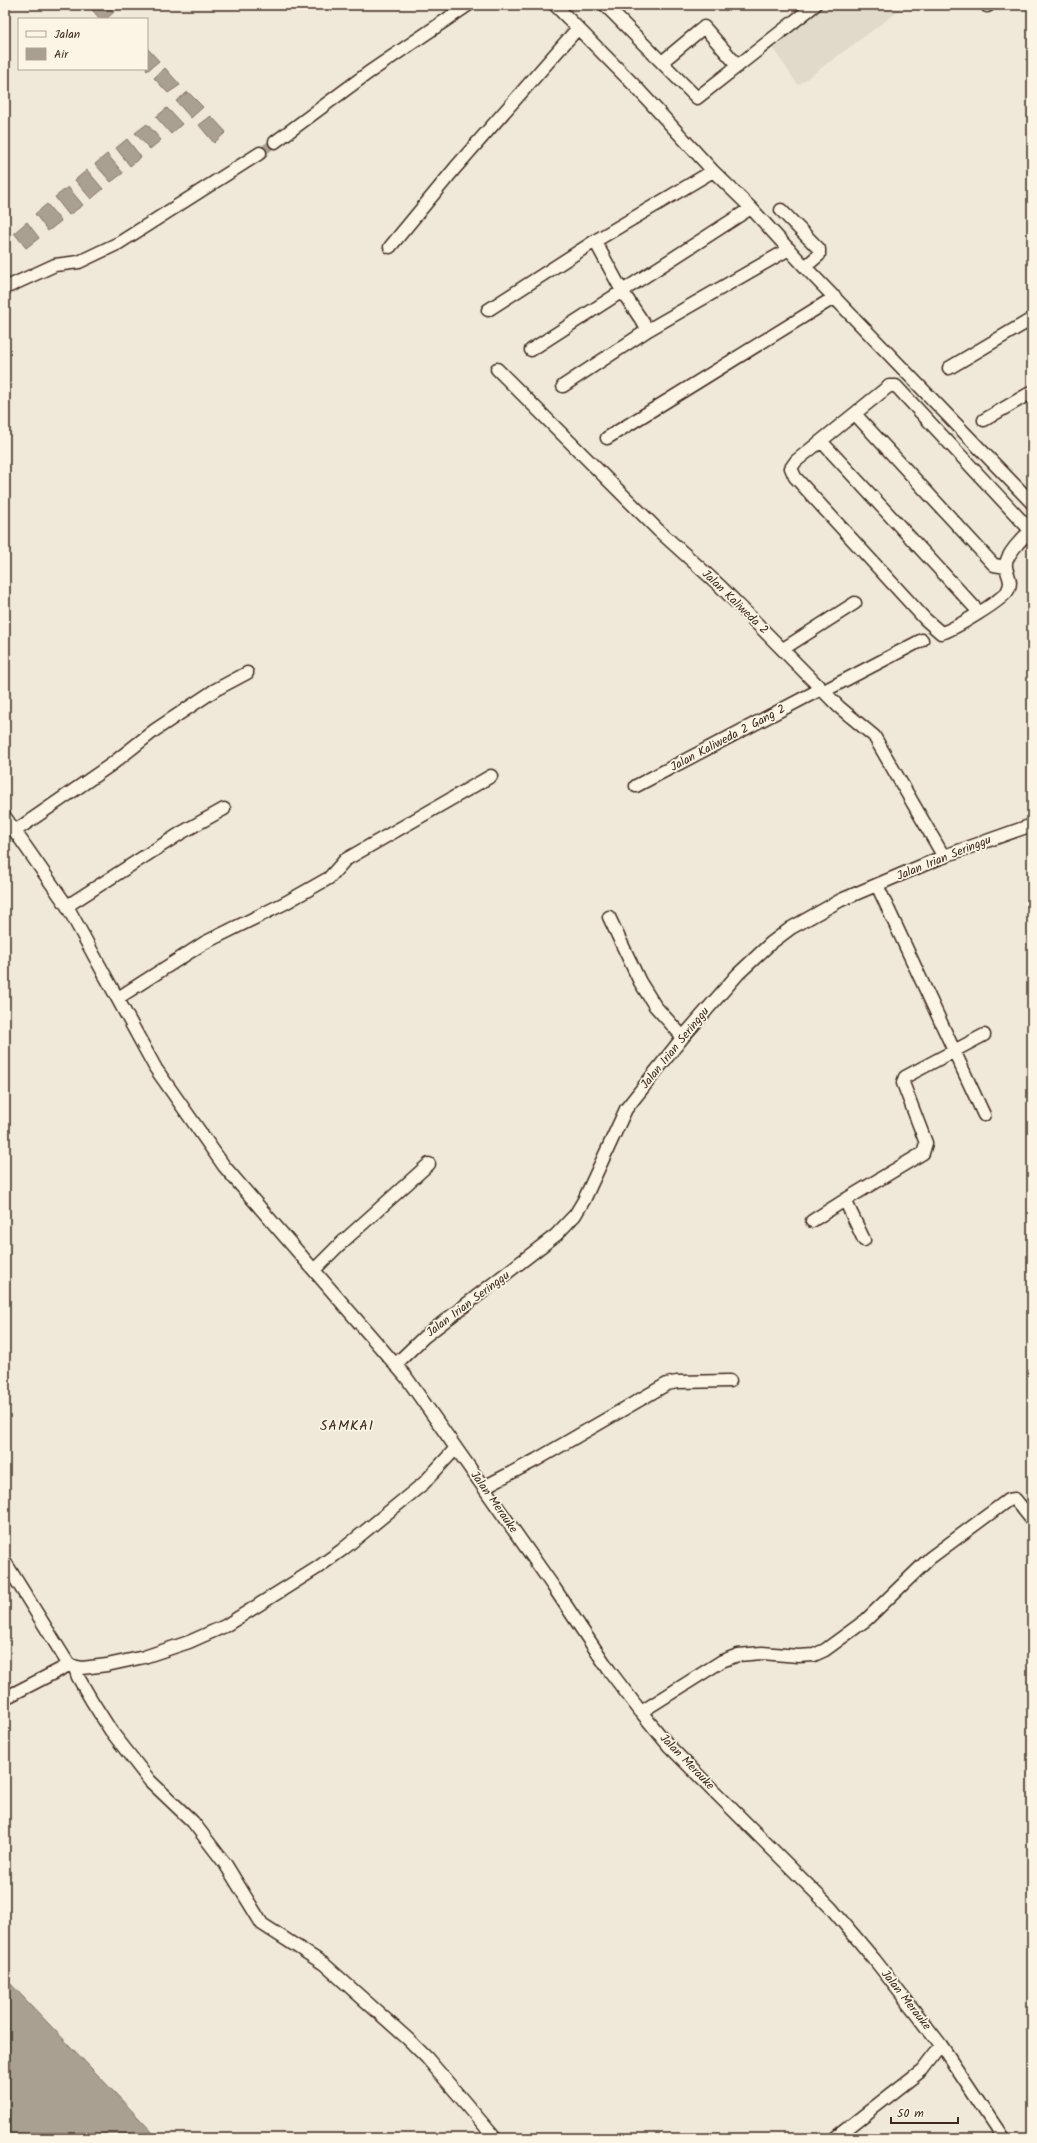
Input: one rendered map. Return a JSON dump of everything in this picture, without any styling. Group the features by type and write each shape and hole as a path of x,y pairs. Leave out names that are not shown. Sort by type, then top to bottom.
{"street":[{"path":"275,142 368,73 468,5"},
{"path":"555,5 635,86 713,171 751,208 1032,503"},
{"path":"605,5 697,98 815,5"},
{"path":"662,62 704,27 738,66"},
{"path":"390,247 456,167 578,28"},
{"path":"5,288 55,265 79,262 119,243 260,153"},
{"path":"488,310 595,241 713,171"},
{"path":"531,350 751,208"},
{"path":"781,210 819,249 819,255 806,266"},
{"path":"595,241 622,291 648,330"},
{"path":"562,386 648,330 789,249"},
{"path":"607,438 835,297"},
{"path":"949,368 1032,319"},
{"name":"Jalan Kaliweda 2","path":"497,369 658,530 720,586 784,649 838,706 874,736 944,857"},
{"path":"889,386 896,386 1032,530 1007,559 1006,568 1010,583 1006,594 954,628 941,633 925,619 792,472 793,464 821,441 889,386"},
{"path":"984,420 1032,392"},
{"path":"854,414 994,565 1006,568"},
{"path":"821,441 978,612"},
{"path":"972,466 985,454"},
{"path":"784,649 855,603"},
{"name":"Jalan Kaliweda 2 Gang 2","path":"636,786 922,640"},
{"path":"15,831 112,764 155,730 215,690 248,673"},
{"path":"118,998 204,943 286,903 329,878 345,860 491,776"},
{"path":"66,906 181,833 224,809"},
{"name":"Jalan Merauke","path":"5,817 66,906 156,1069 224,1166 395,1365 484,1487 609,1670 641,1712 669,1746 831,1908 874,1959 941,2045 1003,2138"},
{"name":"Jalan Irian Seringgu","path":"395,1365 424,1337 556,1235 575,1215 601,1165 626,1109 683,1037 738,974 770,943 815,913 877,885 944,857 1032,825"},
{"path":"877,885 984,1115"},
{"path":"609,917 651,999 663,1016 683,1037"},
{"path":"812,1221 923,1153 926,1143 903,1083 905,1077 984,1035"},
{"path":"314,1270 338,1246 429,1164"},
{"path":"845,1200 864,1240"},
{"path":"484,1487 536,1460 667,1384 677,1382 730,1381"},
{"path":"5,1698 72,1666 107,1665 144,1657 189,1642 225,1626 342,1550 424,1483 456,1448"},
{"path":"641,1712 722,1661 738,1655 762,1652 798,1656 814,1655 825,1650 866,1620 930,1558 1008,1500 1015,1499 1018,1501 1032,1520"},
{"path":"5,1562 72,1666 111,1731 150,1781 193,1822 226,1864 262,1924 324,1964 408,2039 427,2058 495,2138"},
{"path":"836,2138 922,2070 941,2045"}],"shaded area":[{"path":"824,5 907,5 798,85 772,47"}],"water":[{"path":"88,5 107,5 114,12 107,18 99,18"},
{"path":"148,49 159,61 147,71 146,70 148,70"},
{"path":"165,68 180,85 168,93 154,78"},
{"path":"188,92 203,107 191,118 176,101"},
{"path":"167,108 182,124 171,134 156,117"},
{"path":"211,116 226,132 214,143 199,125"},
{"path":"147,124 161,140 150,149 135,133"},
{"path":"127,139 141,157 130,166 116,148"},
{"path":"107,154 123,173 111,182 95,164"},
{"path":"87,170 103,189 91,199 75,180"},
{"path":"68,187 83,205 69,215 55,197"},
{"path":"47,204 61,221 48,231 35,214"},
{"path":"27,222 39,238 26,248 14,233"},
{"path":"5,1978 158,2138 5,2138"}],"waterway":[{"path":"260,153 275,142"}],"district":[{"name":"SAMKAI","path":"347,1426"}]}
